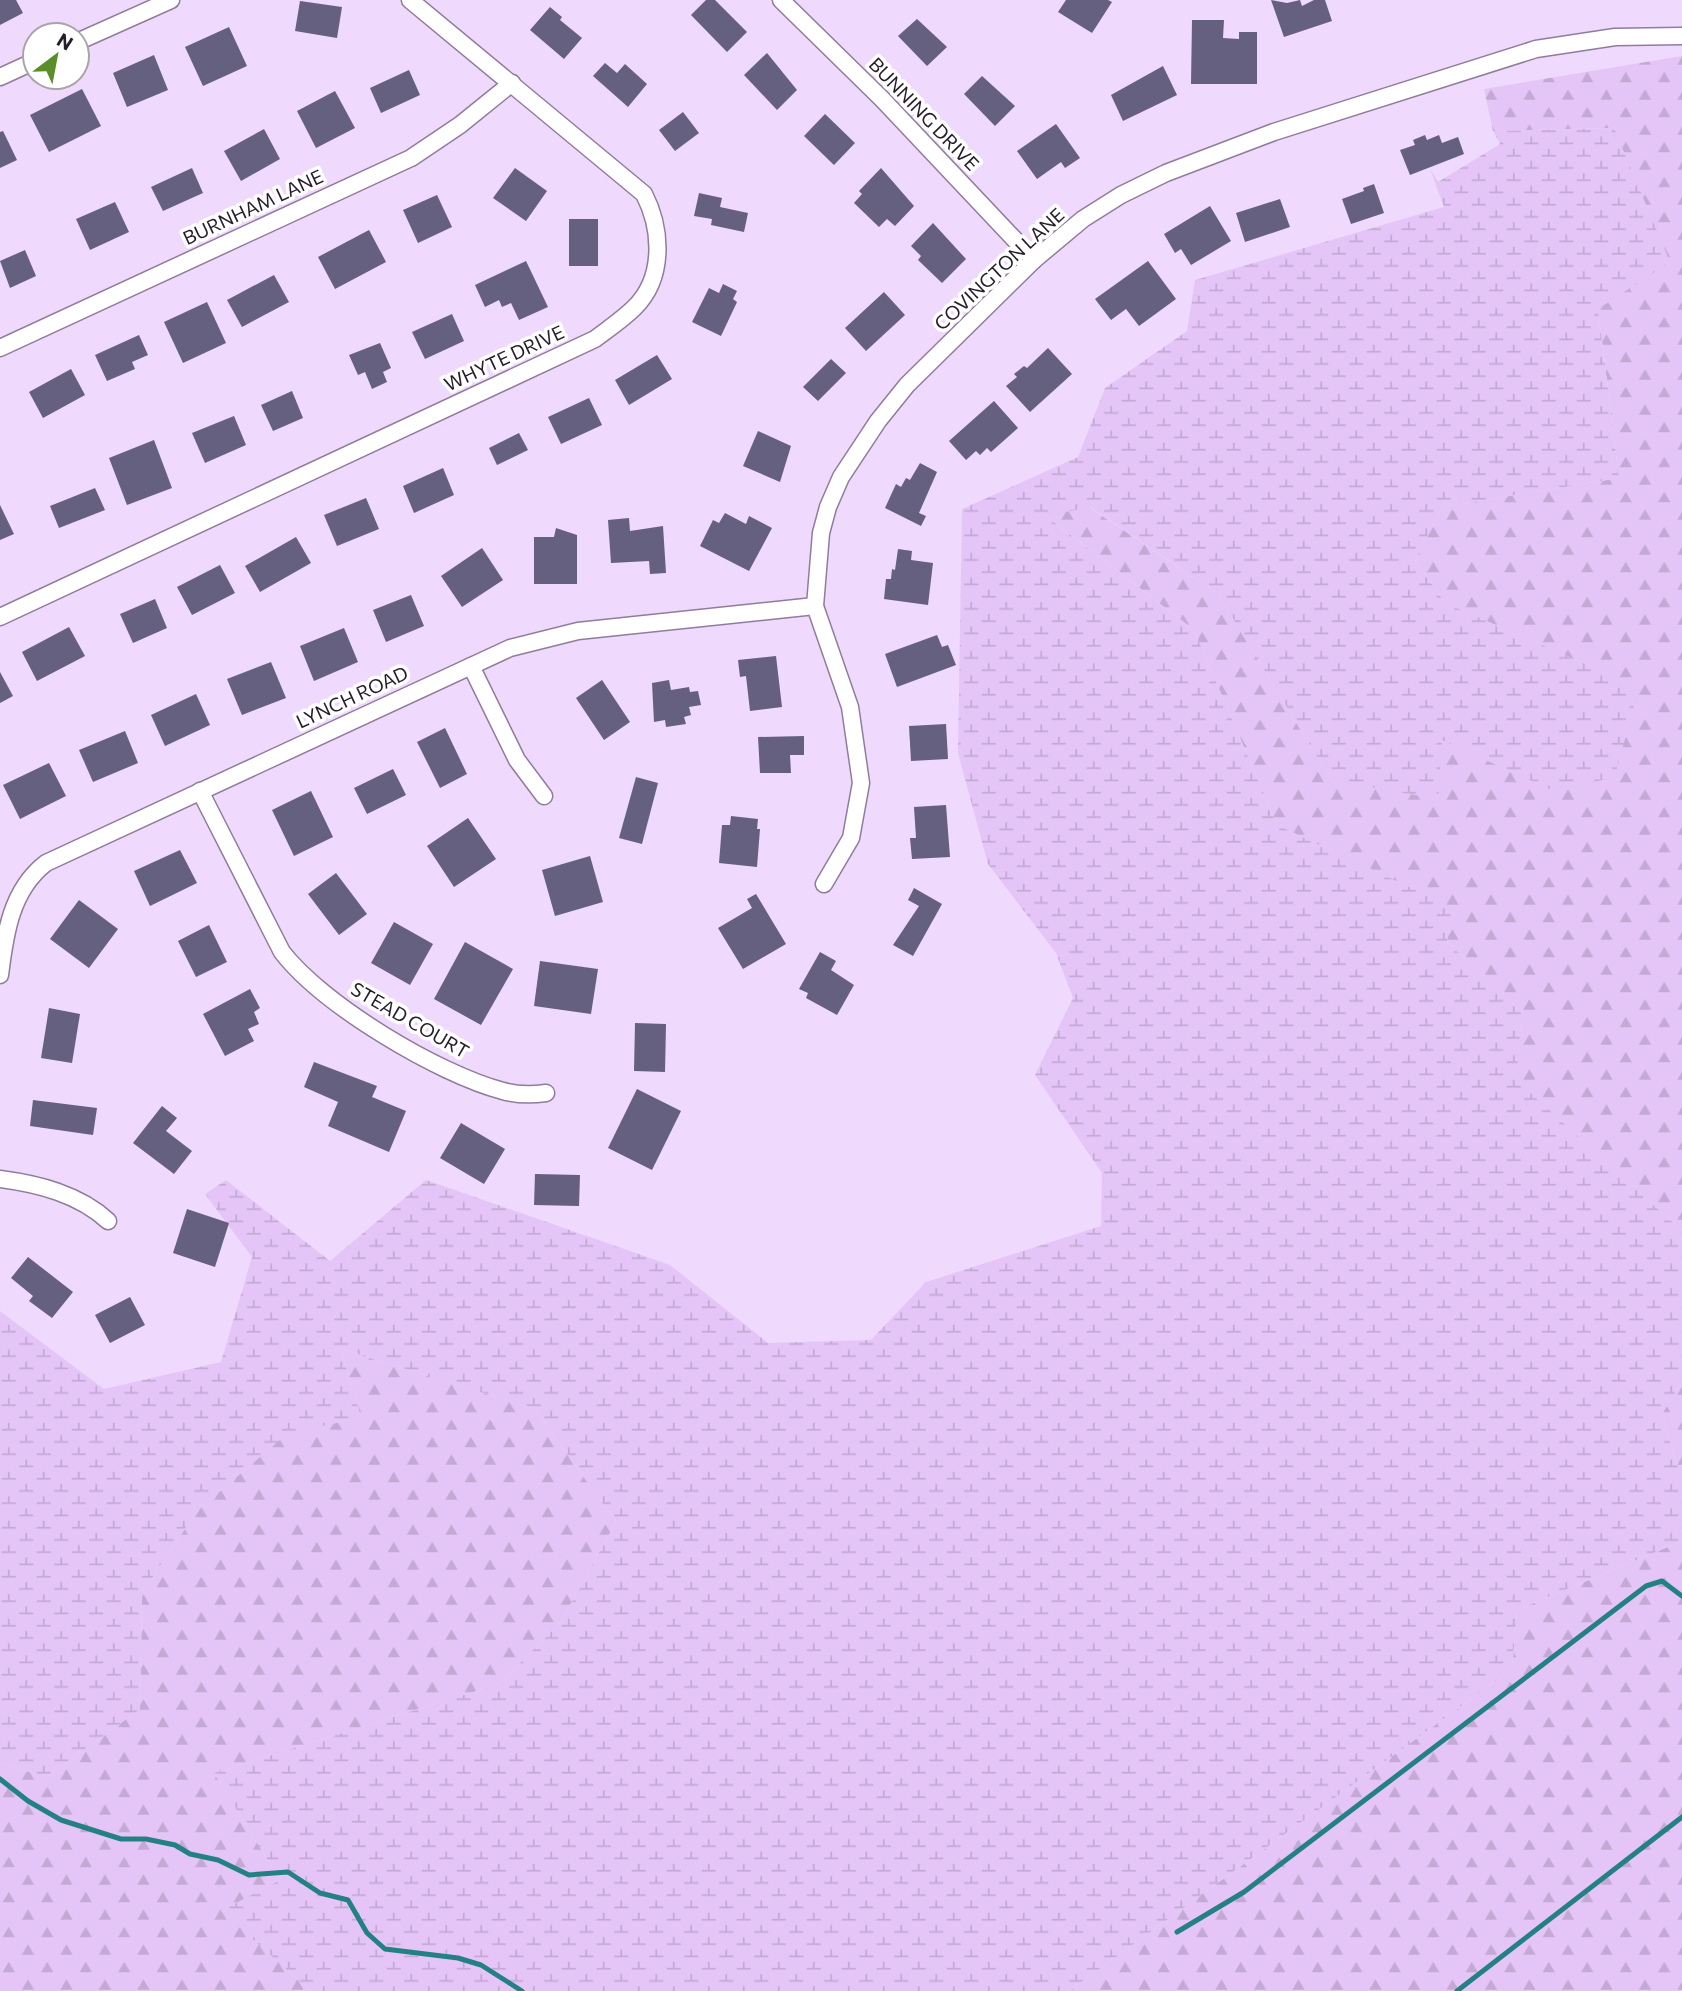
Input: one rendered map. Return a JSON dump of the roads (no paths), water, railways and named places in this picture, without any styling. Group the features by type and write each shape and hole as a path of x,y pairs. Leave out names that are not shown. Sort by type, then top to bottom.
{"street":[{"name":"WHYTE DRIVE","path":"0,617 595,339 635,307 656,269 658,248 657,225 644,194 410,0"},
{"name":"BUNNING DRIVE","path":"781,0 882,99 1034,260"},
{"path":"91,35 163,2"},
{"name":"COVINGTON LANE","path":"824,884 851,838 861,783 850,707 815,606 821,533 841,477 878,421 907,385 1034,260 1083,219 1121,195 1166,173 1274,132 1536,49 1615,37 1682,36"},
{"path":"0,77 21,67"},
{"name":"BURNHAM LANE","path":"0,348 411,158 460,125 512,83"},
{"name":"LYNCH ROAD","path":"0,975 13,909 35,872 46,863 471,666 530,641 578,631 815,606"},
{"path":"471,666 517,760 544,796"},
{"name":"STEAD COURT","path":"200,791 282,952 295,969 354,1015 424,1057 505,1092 546,1093"},
{"path":"0,1179 68,1195 96,1210 108,1221"}],"waterway":[{"path":"1177,1932 1244,1892 1646,1586 1662,1581 1682,1596"},
{"path":"0,1779 28,1801 61,1820 121,1839 146,1839 175,1845 190,1854 218,1860 249,1875 288,1872 320,1893 348,1900 367,1933 385,1949 458,1958 481,1965 522,1991"},
{"path":"1457,1991 1682,1817"}]}
